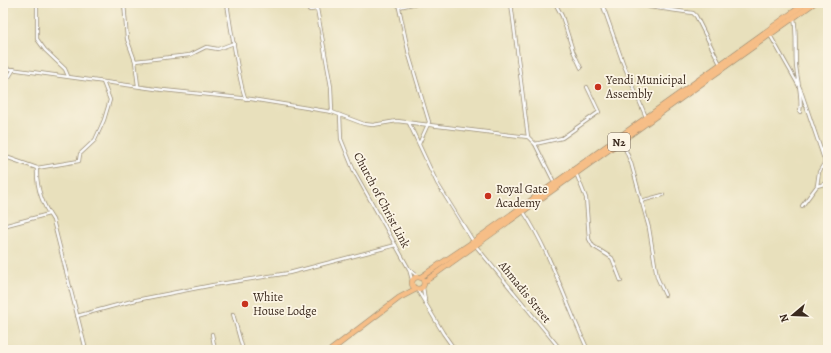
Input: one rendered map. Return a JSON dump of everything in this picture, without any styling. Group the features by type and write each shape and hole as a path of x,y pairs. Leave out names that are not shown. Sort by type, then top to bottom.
{"highway":[{"name":"N2","path":"420,277 523,211 622,140 648,118 720,64 806,3"},
{"name":"N2","path":"424,284 474,243 554,182 814,3"},
{"path":"331,350 399,298 424,284 420,277 412,282 399,298"},
{"path":"412,282 416,289"}],"street":[{"path":"37,3 37,39 45,50 65,69 68,76"},
{"path":"124,3 127,39 136,61 138,86"},
{"path":"227,3 242,81 242,91 247,99"},
{"path":"300,3 310,10 317,9"},
{"path":"316,3 331,87 332,112"},
{"path":"417,3 399,5 409,55 428,117 429,124 419,144"},
{"path":"512,3 528,137"},
{"path":"556,3 580,68"},
{"path":"602,3 623,63 648,118"},
{"path":"649,7 693,13 696,16 720,64"},
{"path":"794,17 800,112"},
{"path":"770,34 798,84 826,162 819,172 818,186 802,206"},
{"path":"136,61 190,55 206,47 218,49 234,43"},
{"path":"3,68 103,82 247,99 332,112 364,124 373,125 397,121 429,124 452,129 484,131 528,137 535,144 554,182"},
{"path":"3,80 9,77 14,69"},
{"path":"3,108 5,135 3,156 37,168 79,161 80,154 95,140 104,120 110,100 103,82"},
{"path":"535,144 562,138 599,112 587,87"},
{"name":"Church of Christ Link","path":"340,115 341,139 354,171 409,269 412,282"},
{"name":"Ahmadis Street","path":"408,122 436,183 474,243 561,350"},
{"path":"622,140 631,163 649,228 657,277 665,296"},
{"path":"37,168 36,183 45,207 53,220 86,350"},
{"path":"576,172 586,198 589,240 593,246 612,258 621,281"},
{"path":"818,186 828,183"},
{"path":"641,201 663,195"},
{"path":"523,211 546,251 561,292 588,350"},
{"path":"3,226 49,214"},
{"path":"77,316 136,300 213,285 289,273 396,245"},
{"name":"Church of Christ Link","path":"409,269 420,277"},
{"path":"424,284 425,300"},
{"path":"416,289 425,300 443,333 455,350"},
{"path":"233,314 243,350"},
{"path":"212,334 215,350"}],"place":[{"name":"Yendi Municipal Assembly","path":"598,87"},
{"name":"Royal Gate Academy","path":"488,196"},
{"name":"White House Lodge","path":"245,304"}]}
